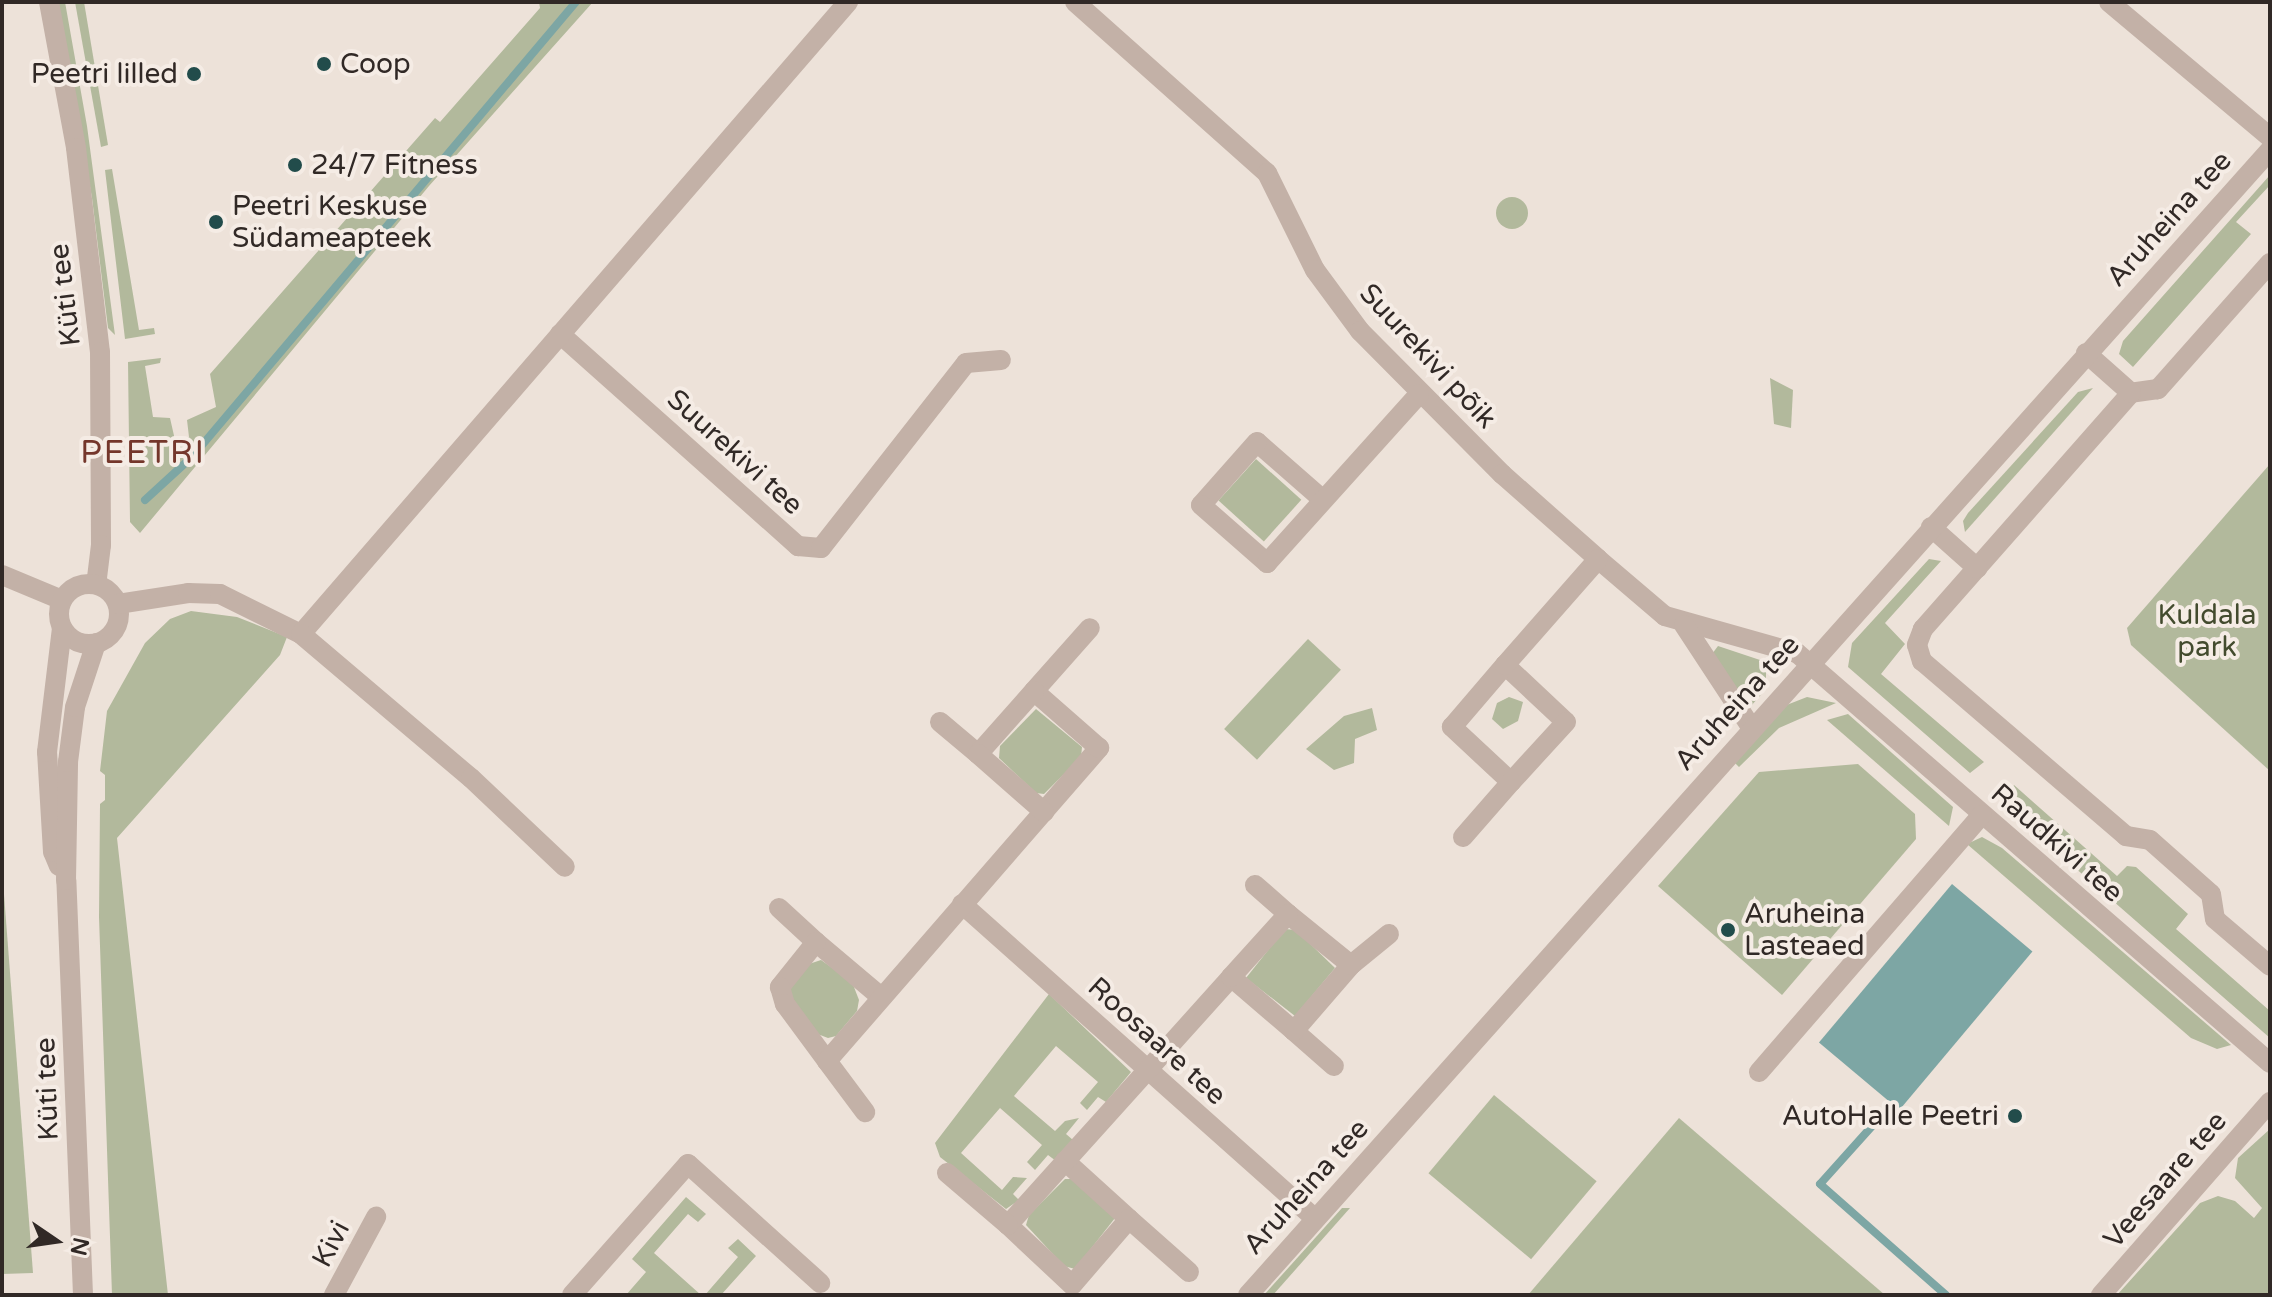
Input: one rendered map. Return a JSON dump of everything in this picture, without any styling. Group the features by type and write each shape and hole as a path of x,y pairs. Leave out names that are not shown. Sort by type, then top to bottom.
{"street":[{"name":"Küti tee","path":"49,2 76,148 100,352 101,545 96,584"},
{"path":"301,634 848,2"},
{"name":"Suurekivi põik","path":"1075,2 1267,173 1315,270 1360,331 1419,394 1598,559 1665,616 1684,625 1797,653 1809,663"},
{"path":"2109,2 2270,137"},
{"name":"Aruheina tee","path":"1248,1295 1751,727 2270,150"},
{"path":"2270,263 2158,389 2131,393 1923,629 1917,645 1922,661 2126,836 2150,840 2211,894 2215,919 2270,966"},
{"name":"Suurekivi tee","path":"560,334 798,546 821,548 966,363 1001,360"},
{"path":"2086,353 2131,393"},
{"path":"1322,499 1257,442 1201,505 1267,563 1419,394"},
{"path":"1931,527 1977,568"},
{"path":"1511,782 1452,727 1598,559"},
{"path":"2,575 62,600"},
{"path":"96,584 118,604 118,624 96,643 77,642 62,628 62,600 76,586 96,584"},
{"path":"118,604 188,593 220,594 301,634 471,778 565,867"},
{"path":"1684,625 1751,727"},
{"name":"Küti tee","path":"62,628 47,752 53,852 66,880"},
{"path":"978,754 1090,628"},
{"name":"Küti tee","path":"83,1295 66,880 68,762 75,707 96,643"},
{"name":"Raudkivi tee","path":"1809,663 2270,1063"},
{"path":"1463,837 1566,722 1505,665"},
{"path":"827,1061 1099,748 1034,691"},
{"path":"940,722 1044,812"},
{"path":"1759,1072 1982,815"},
{"path":"1255,885 1351,965"},
{"name":"Roosaare tee","path":"962,904 1315,1219"},
{"path":"779,908 881,997"},
{"path":"1008,1225 1288,914"},
{"path":"1294,1031 1351,965 1389,934"},
{"path":"816,942 780,987 785,1004 865,1112"},
{"path":"1231,977 1334,1066"},
{"name":"Veesaare tee","path":"2101,1295 2270,1102"},
{"path":"1065,1161 1189,1272"},
{"path":"572,1295 688,1164 820,1283"},
{"path":"947,1173 1008,1225 1067,1290 1129,1219"},
{"name":"Kivi","path":"334,1295 376,1217"}],"green space":[{"path":"58,2 65,2 87,126 115,335 108,328 92,198"},
{"path":"75,2 84,2 108,145 101,147"},
{"path":"539,2 593,2 429,186 140,533 130,522 128,362 161,358 160,363 145,366 153,417 170,418 175,440 189,437 187,420 216,407 210,374 435,118 440,122 540,8"},
{"path":"112,169 139,330 154,328 155,334 125,339 105,170"},
{"path":"2270,175 2270,185 2236,222 2251,234 2133,367 2119,354 2123,341"},
{"path":"1512,197 1523,202 1528,213 1523,224 1512,229 1501,224 1496,213 1501,202"},
{"path":"1770,378 1793,390 1791,428 1774,424"},
{"path":"2093,388 1965,532 1963,521 1968,513 2078,392"},
{"path":"1256,459 1301,500 1264,541 1219,501"},
{"name":"Kuldala park","path":"2270,464 2270,771 2131,645 2127,628"},
{"path":"1929,559 1941,561 1885,623 1905,644 1881,674 1984,762 1970,773 1848,667 1852,643"},
{"path":"191,611 237,617 287,637 280,655 117,838 168,1295 112,1295 99,917 100,804 105,800 105,775 100,771 107,711 145,643 170,619"},
{"path":"1308,639 1341,670 1257,760 1224,729"},
{"path":"1718,646 1766,662 1766,689 1751,706 1745,706 1712,654"},
{"path":"1509,697 1523,702 1518,721 1503,729 1492,719 1497,703"},
{"path":"1807,697 1836,703 1779,728 1739,767 1734,762 1784,706"},
{"path":"1372,708 1377,730 1355,739 1354,763 1334,770 1306,749 1344,716"},
{"path":"1036,709 1082,747 1081,757 1044,794 1036,793 999,758 1000,746"},
{"path":"1848,714 1953,807 1949,826 1827,720"},
{"path":"1858,764 1915,814 1916,839 1782,995 1658,886 1759,772"},
{"path":"2014,785 2117,876 2127,866 2136,867 2188,914 2176,929 2270,1011 2270,1038 2011,812 2005,804"},
{"path":"1982,837 2002,848 2231,1045 2217,1049 2191,1038 1967,844"},
{"path":"2,868 33,1273 2,1274"},
{"path":"1285,929 1296,930 1335,968 1295,1016 1246,978"},
{"path":"821,960 852,982 859,1000 857,1011 836,1036 828,1038 815,1033 792,999 790,985 809,964"},
{"path":"1049,994 1131,1072 1106,1102 1098,1097 1087,1110 1080,1103 1098,1082 1056,1046 1014,1096 1055,1131 1065,1121 1079,1118 1066,1134 1073,1140 1056,1161 1048,1155 1035,1170 1027,1162 1042,1145 1000,1108 961,1153 1002,1190 1013,1177 1027,1178 1013,1194 1019,1200 1006,1209 940,1157 935,1143"},
{"path":"1494,1095 1597,1181 1531,1259 1428,1173"},
{"path":"1679,1118 1885,1295 1528,1295"},
{"path":"2270,1129 2270,1295 2117,1295 2200,1203 2218,1196 2235,1201 2254,1218 2262,1208 2235,1178 2238,1158"},
{"path":"1065,1179 1072,1179 1115,1218 1075,1269 1064,1266 1026,1225 1029,1215"},
{"path":"686,1197 706,1214 698,1222 688,1214 654,1253 701,1295 626,1295 646,1272 632,1259"},
{"path":"1342,1208 1350,1208 1273,1295 1264,1295"},
{"path":"738,1239 756,1256 721,1295 705,1295 738,1257 728,1248"}],"water":[{"path":"1952,884 2032,951 1899,1110 1819,1043"}],"waterway":[{"path":"145,500 192,457 576,2"},
{"path":"1891,1105 1820,1184 1946,1295"}],"place":[{"name":"Coop","path":"324,64"},
{"name":"Peetri lilled","path":"194,74"},
{"name":"24/7 Fitness","path":"295,165"},
{"name":"Peetri Keskuse Südameapteek","path":"216,222"},
{"name":"Aruheina Lasteaed","path":"1728,930"},
{"name":"AutoHalle Peetri","path":"2015,1116"}],"district":[{"name":"PEETRI","path":"143,453"}]}
